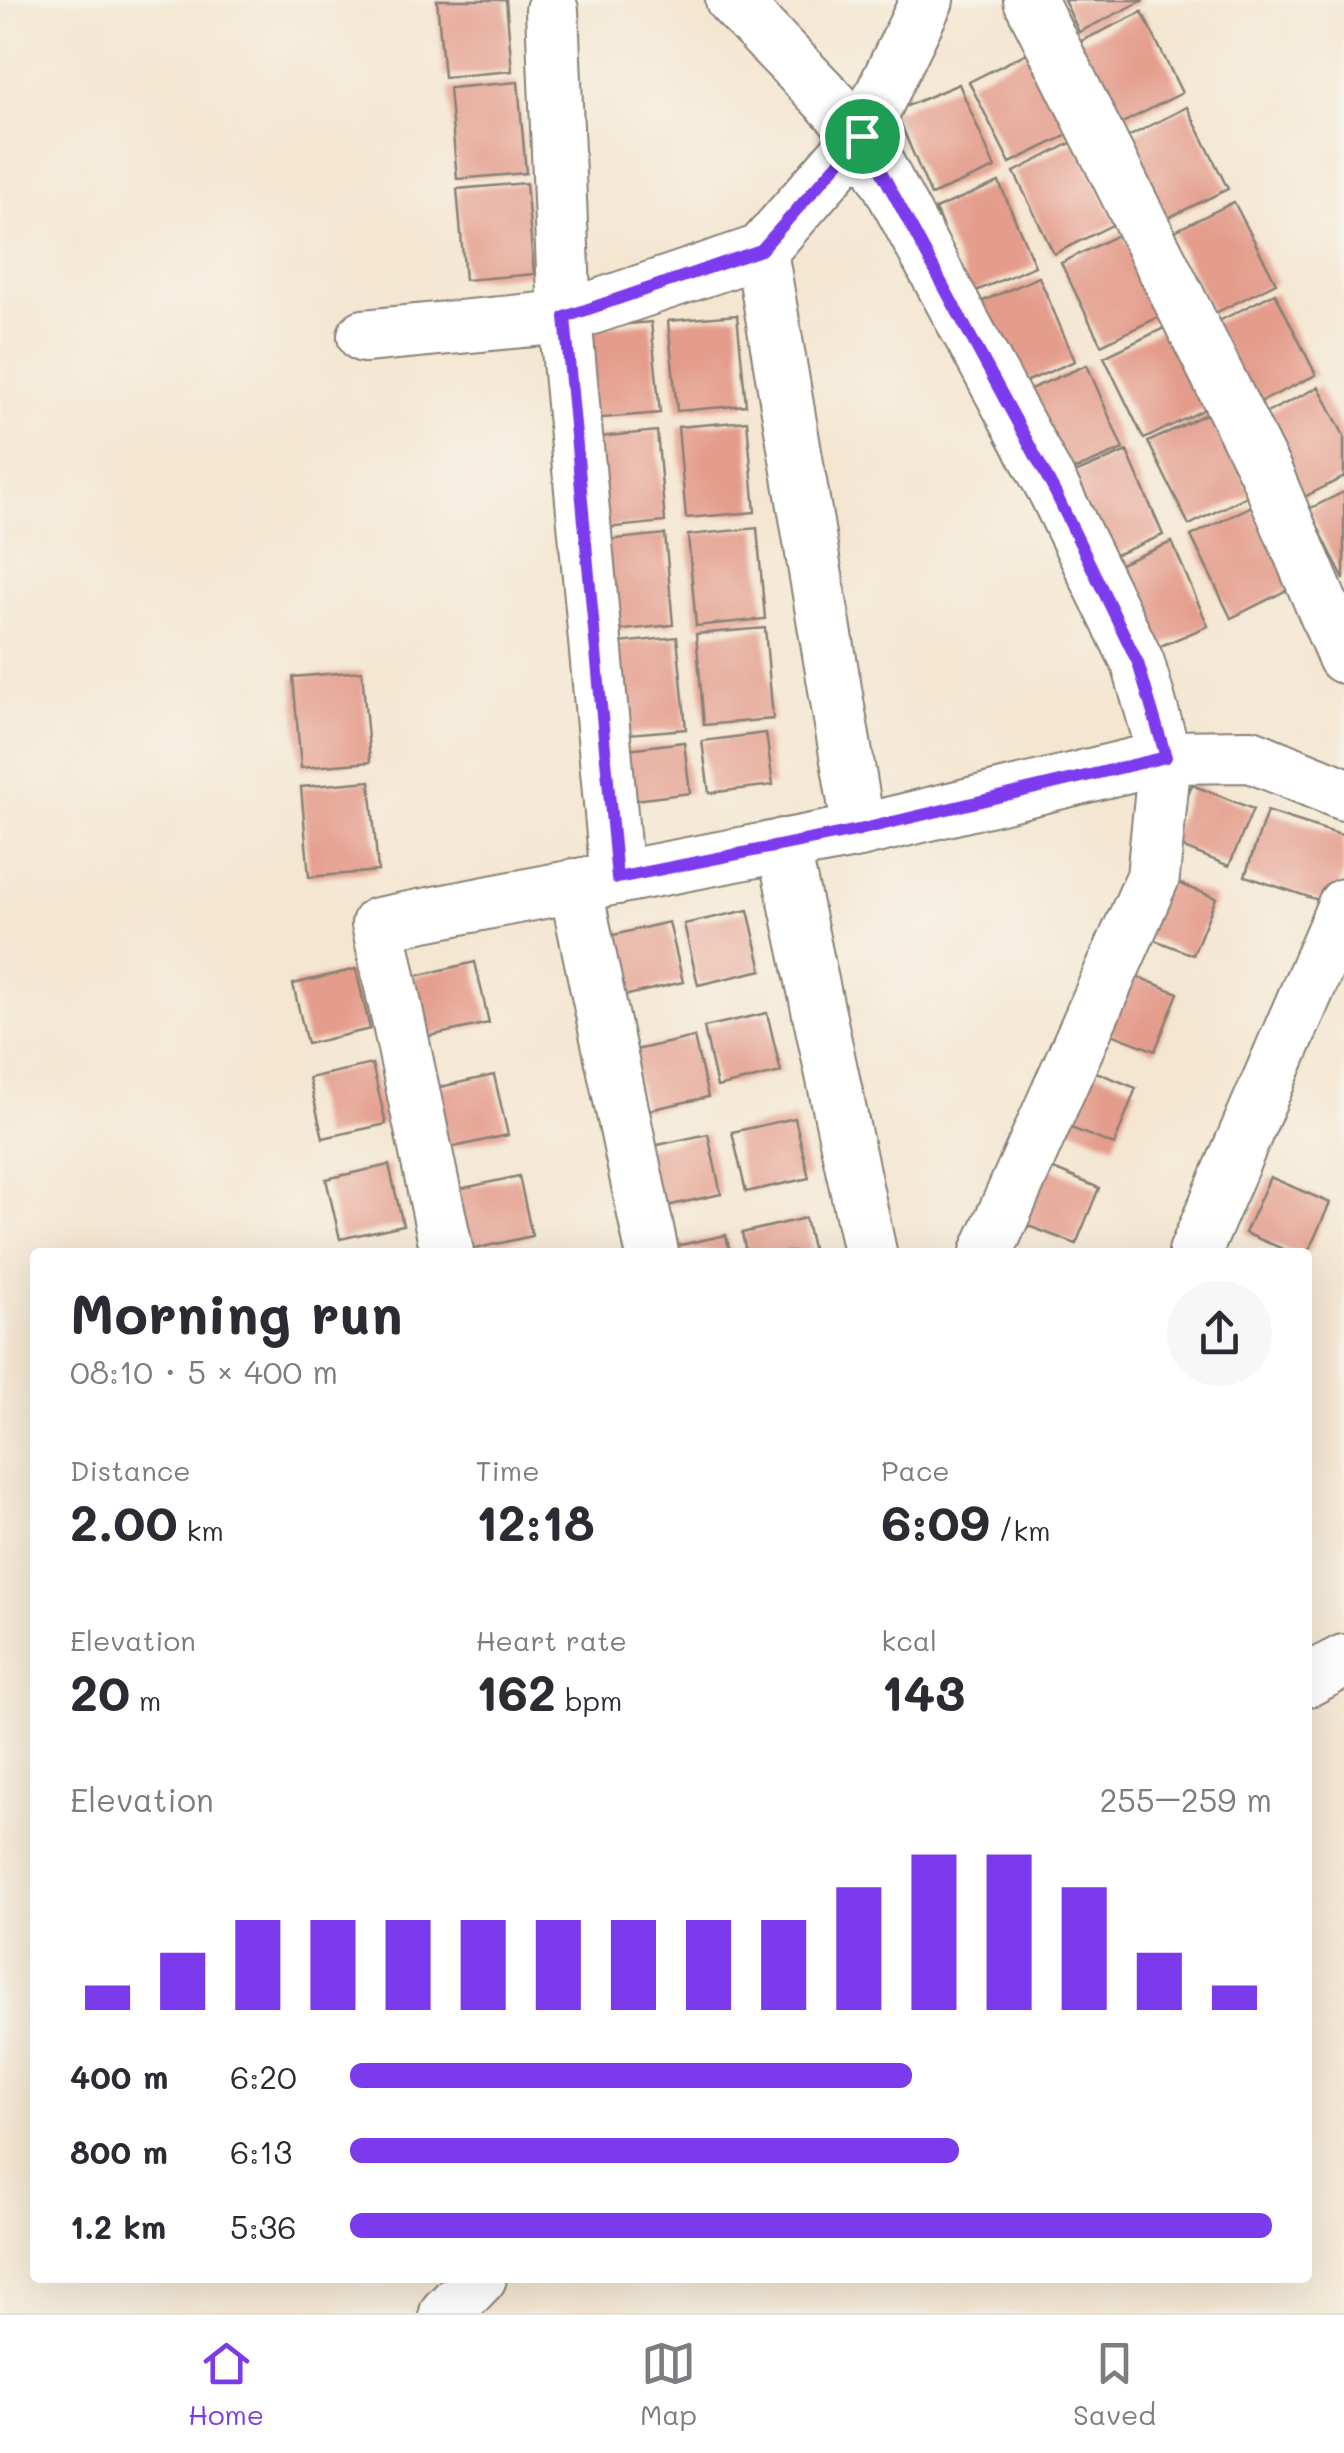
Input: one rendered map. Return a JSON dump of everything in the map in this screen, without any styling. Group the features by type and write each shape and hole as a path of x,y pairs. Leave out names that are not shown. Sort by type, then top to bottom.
{"street":[{"path":"732,0 862,136 1080,544 1138,663 1166,757 1153,878 989,1248"},
{"path":"364,336 565,317 761,250 862,136 927,0"},
{"path":"1030,0 1266,473 1344,657"},
{"path":"552,10 596,882 651,1248"},
{"path":"761,250 859,830"},
{"path":"446,1248 378,924 859,830 1166,757 1251,756 1344,794"},
{"path":"784,845 869,1248"},
{"path":"1197,1248 1344,904"},
{"path":"1312,1678 1344,1661"},
{"path":"446,2313 475,2283"}],"building":[{"path":"437,0 506,0 512,71 444,77"},
{"path":"1064,0 1144,0 1079,32"},
{"path":"1142,12 1182,93 1120,124 1079,42"},
{"path":"1031,51 1072,133 1010,163 969,82"},
{"path":"518,82 526,173 457,179 449,88"},
{"path":"959,84 995,168 931,195 895,111"},
{"path":"1187,107 1228,189 1166,219 1126,138"},
{"path":"1075,141 1116,223 1054,254 1014,172"},
{"path":"999,182 1035,266 971,293 935,209"},
{"path":"526,183 534,274 465,280 457,189"},
{"path":"1234,202 1276,283 1213,314 1173,232"},
{"path":"1122,233 1163,315 1101,345 1061,263"},
{"path":"1039,277 1075,361 1011,388 976,304"},
{"path":"1275,293 1316,375 1254,405 1213,324"},
{"path":"737,315 746,405 677,411 668,321"},
{"path":"651,322 660,413 591,419 582,328"},
{"path":"1166,327 1207,408 1144,439 1104,357"},
{"path":"1087,365 1123,449 1059,476 1023,392"},
{"path":"1319,387 1344,436 1344,477 1298,500 1258,417"},
{"path":"1210,412 1251,494 1189,525 1148,442"},
{"path":"747,421 755,512 686,518 678,427"},
{"path":"657,431 665,522 597,529 588,438"},
{"path":"1127,451 1163,535 1099,562 1063,478"},
{"path":"1344,492 1344,580 1309,509"},
{"path":"1252,506 1293,587 1231,618 1191,536"},
{"path":"757,528 765,619 696,626 688,535"},
{"path":"665,534 673,625 605,632 596,541"},
{"path":"1172,542 1208,626 1144,653 1108,569"},
{"path":"765,628 773,719 704,725 696,634"},
{"path":"677,637 686,729 617,735 609,644"},
{"path":"362,671 370,762 301,768 293,677"},
{"path":"766,733 773,785 709,793 702,741"},
{"path":"684,742 690,793 627,801 620,750"},
{"path":"370,781 378,871 309,877 301,787"},
{"path":"1192,785 1253,809 1229,866 1169,842"},
{"path":"1267,811 1344,836 1344,871 1333,905 1245,876"},
{"path":"1155,874 1216,898 1193,955 1132,931"},
{"path":"748,910 762,970 698,985 684,924"},
{"path":"669,922 683,982 619,997 605,937"},
{"path":"475,962 489,1023 425,1037 412,977"},
{"path":"356,969 370,1029 307,1044 293,984"},
{"path":"1118,969 1178,993 1155,1051 1094,1027"},
{"path":"767,1013 781,1072 717,1087 704,1027"},
{"path":"694,1037 708,1097 644,1111 631,1051"},
{"path":"372,1064 386,1124 323,1138 309,1078"},
{"path":"1076,1064 1136,1088 1114,1145 1053,1121"},
{"path":"494,1075 508,1135 445,1149 431,1089"},
{"path":"795,1118 809,1178 746,1192 732,1132"},
{"path":"708,1134 721,1194 658,1208 644,1148"},
{"path":"1039,1163 1099,1188 1076,1244 1015,1221"},
{"path":"389,1165 403,1225 340,1239 326,1179"},
{"path":"519,1176 532,1236 469,1248 455,1190"},
{"path":"1270,1177 1330,1203 1310,1248 1281,1248 1245,1233"},
{"path":"805,1218 812,1248 745,1248 742,1233"},
{"path":"726,1235 729,1248 667,1248"}],"route":[{"path":"862,136 1055,492 1138,663 1166,757 859,830 617,878 565,317 761,250 862,136"}]}
